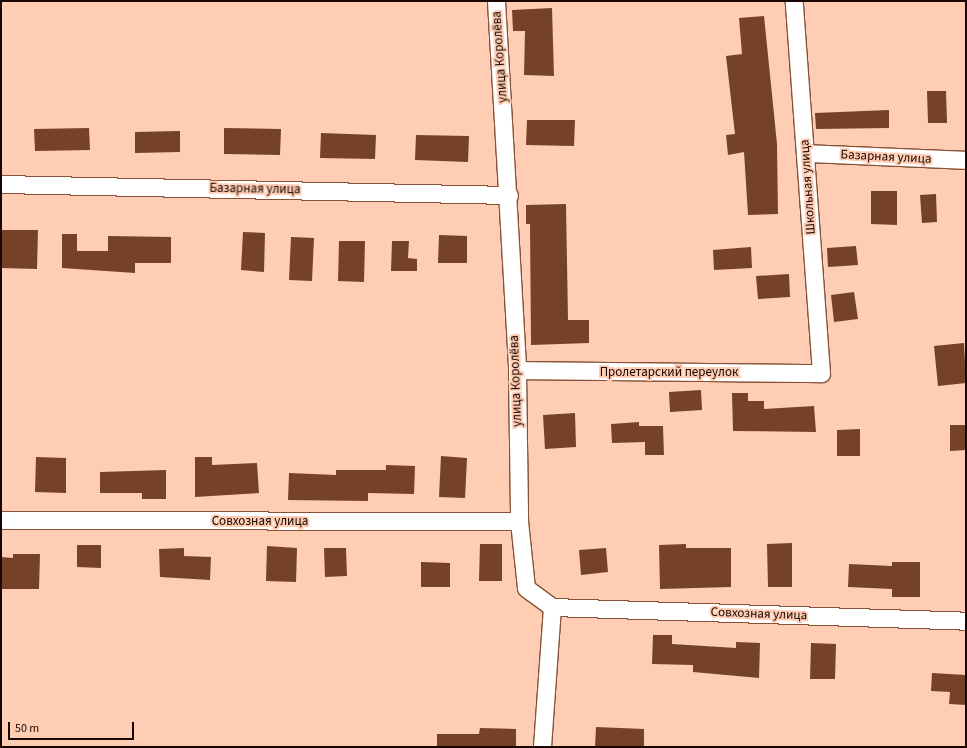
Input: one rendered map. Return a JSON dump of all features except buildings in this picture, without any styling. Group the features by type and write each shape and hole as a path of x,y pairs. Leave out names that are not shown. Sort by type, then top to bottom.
{"street":[{"name":"улица Королёва","path":"496,1 509,194 517,370 519,521 526,588 552,607"},
{"name":"Школьная улица","path":"794,1 821,373"},
{"name":"Базарная улица","path":"806,153 966,160"},
{"name":"Базарная улица","path":"1,184 509,194"},
{"name":"Пролетарский переулок","path":"517,370 821,373"},
{"name":"Совхозная улица","path":"1,520 519,521"},
{"name":"Совхозная улица","path":"552,607 966,621"},
{"path":"542,747 552,607"}]}
